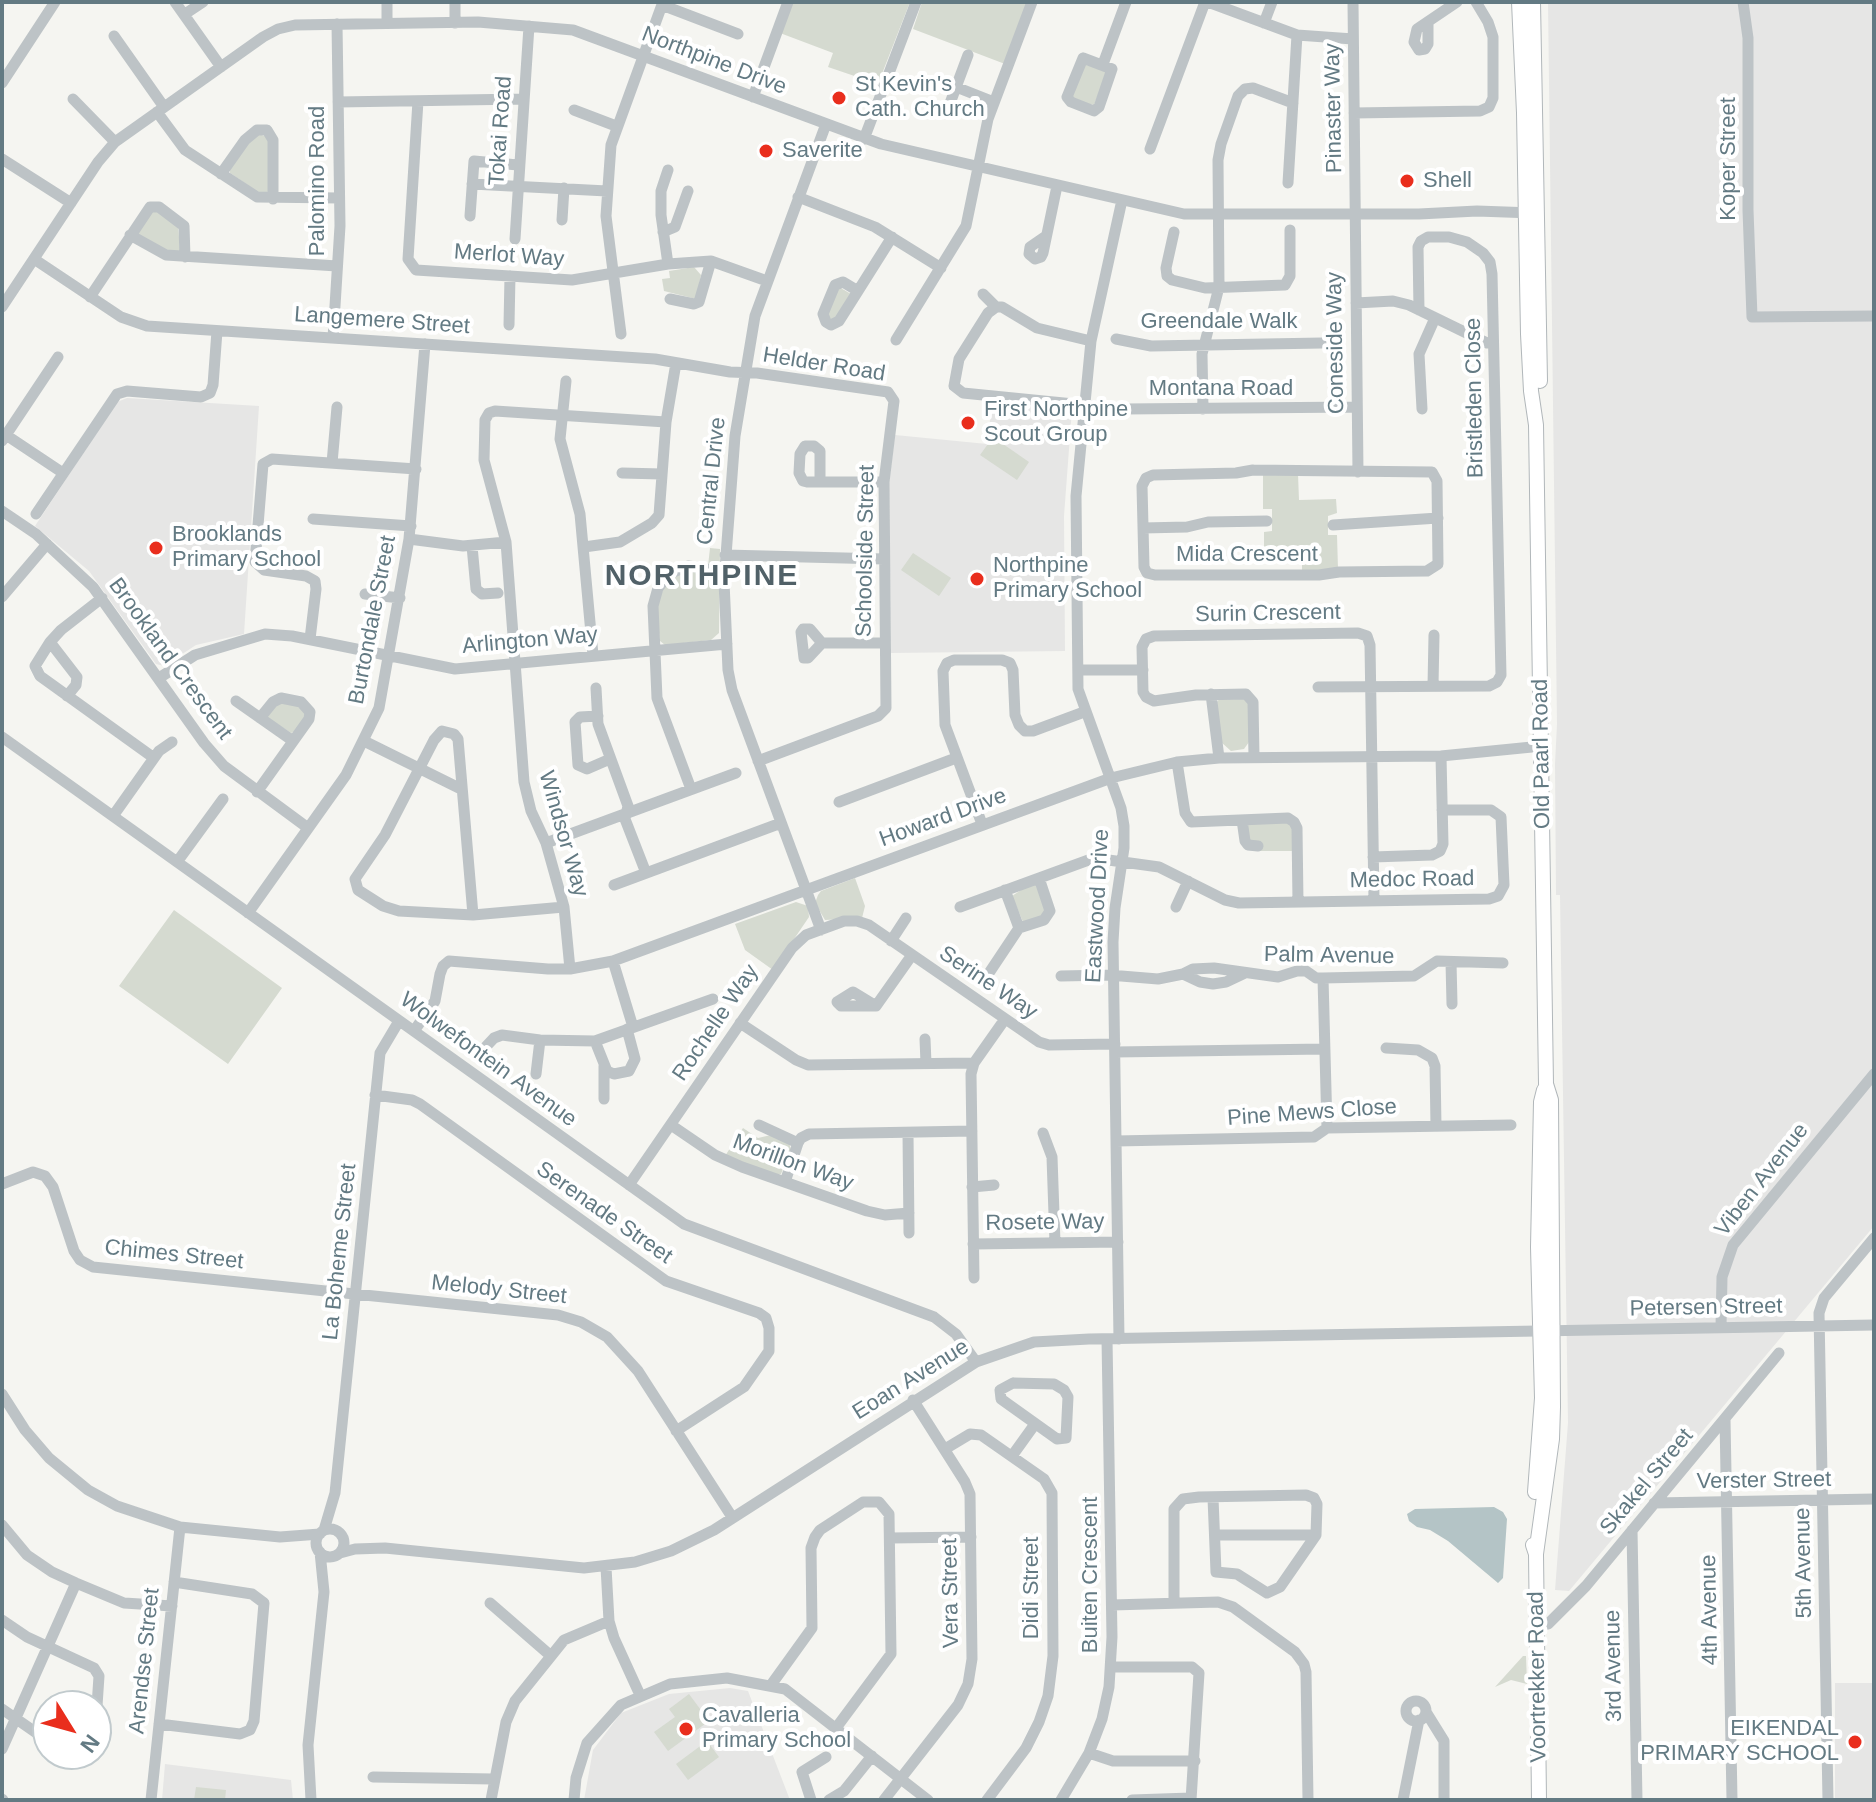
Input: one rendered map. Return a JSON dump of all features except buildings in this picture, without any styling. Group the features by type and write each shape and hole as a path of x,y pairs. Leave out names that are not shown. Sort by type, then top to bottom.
{"main road":[{"name":"Old Paarl Road","path":"1519,2 1531,213"},
{"name":"Old Paarl Road","path":"1533,2 1528,334 1536,425 1542,746 1546,1084 1541,1102 1538,1247 1546,1331"},
{"name":"Voortrekker Road","path":"1539,1800 1536,1554 1540,1544 1552,1439 1546,1331"}],"street":[{"path":"2,83 55,2"},
{"path":"175,2 221,67"},
{"path":"185,14 203,2"},
{"path":"387,2 387,23"},
{"path":"455,2 455,23"},
{"path":"753,97 788,2"},
{"path":"864,139 916,2"},
{"path":"896,340 966,226 994,102 1032,2"},
{"path":"1103,64 1126,2"},
{"path":"1150,149 1207,2 1297,35 1353,39"},
{"path":"1264,23 1272,2"},
{"name":"Pinaster Way","path":"1353,2 1355,214"},
{"path":"1428,22 1457,2"},
{"path":"1354,113 1480,111 1489,107 1493,98 1493,37 1476,2"},
{"name":"Koper Street","path":"1743,2 1748,38 1748,210 1752,317 1874,316"},
{"path":"621,334 606,220 607,191 616,126 643,55 663,4 738,34"},
{"name":"Northpine Drive","path":"2,307 98,162 115,142 278,29 295,25 455,23 581,32 903,151 1184,214 1531,213"},
{"name":"Palomino Road","path":"333,338 339,198 337,24"},
{"name":"Tokai Road","path":"515,239 516,185 529,26"},
{"path":"1288,183 1297,35"},
{"path":"114,36 183,147 257,197 339,198"},
{"path":"946,114 968,55"},
{"path":"1088,58 1103,64 1110,67 1112,72 1098,109 1091,110 1069,101 1067,94 1081,60 1088,58"},
{"path":"956,87 994,102"},
{"path":"1203,409 1202,354 1219,287 1218,160 1221,144 1240,93 1253,88 1293,103"},
{"path":"73,99 115,142"},
{"path":"338,102 523,99"},
{"name":"Merlot Way","path":"418,101 409,265 418,270 572,280 668,264 711,261 767,281"},
{"path":"574,110 616,126"},
{"name":"Central Drive","path":"806,890 732,690 727,644 725,555 735,436 755,316 826,124"},
{"path":"221,174 245,140 257,130 267,130 273,140 273,199"},
{"path":"2,159 71,203"},
{"path":"470,216 474,161 518,165"},
{"path":"668,170 661,191 668,264"},
{"path":"472,184 607,191"},
{"path":"1046,236 1057,186"},
{"path":"562,220 564,188"},
{"path":"663,232 671,230 676,224 688,191"},
{"path":"798,197 867,223 941,268"},
{"name":"Eastwood Drive","path":"1113,1339 1118,1242 1115,908 1124,826 1111,778 1078,689 1076,496 1091,341 1122,200"},
{"path":"90,297 148,208 158,206 184,226 185,257"},
{"name":"Coneside Way","path":"1355,214 1358,472"},
{"path":"1174,232 1167,276 1205,288 1280,286 1287,283 1290,276 1290,230"},
{"path":"130,235 160,254 337,266"},
{"path":"858,291 892,237"},
{"name":"Bristleden Close","path":"1419,310 1418,247 1421,241 1428,237 1449,237 1467,242 1483,253 1490,262 1501,673 1498,680 1489,686 1433,686"},
{"name":"Langemere Street","path":"34,259 121,317 141,325 655,359 745,372"},
{"path":"670,299 694,304 699,302 711,261"},
{"path":"509,325 510,276"},
{"path":"983,294 996,307 1037,328 1091,341"},
{"path":"1356,303 1393,301 1493,343"},
{"name":"Montana Road","path":"996,307 988,313 959,359 954,383 955,388 963,393 1124,409 1357,407"},
{"path":"1422,409 1419,354 1435,318"},
{"path":"36,514 117,394 127,391 201,397 210,393 217,331"},
{"name":"Greendale Walk","path":"1116,339 1151,346 1322,343"},
{"name":"Burtondale Street","path":"248,913 346,775 379,708 411,526 425,344"},
{"path":"58,357 4,438 63,473"},
{"path":"584,547 620,542 655,521 660,511 666,422 676,363"},
{"name":"Helder Road","path":"745,372 885,391 894,401"},
{"path":"566,381 561,444 577,500 593,655"},
{"name":"Schoolside Street","path":"758,761 878,716 884,711 884,482 894,401"},
{"path":"332,463 337,407"},
{"name":"Windsor Way","path":"563,415 489,413 485,420 484,460 506,542 524,782 564,907 570,969"},
{"path":"563,415 666,422"},
{"path":"310,639 315,581 306,576 264,570 255,562 261,471 266,462 272,459 416,469"},
{"name":"Mida Crescent","path":"1253,470 1358,472 1432,472 1437,481 1439,561 1432,570 1319,575 1152,575 1144,567 1142,483 1151,475 1253,470"},
{"path":"622,473 662,474"},
{"path":"820,482 884,482"},
{"name":"Brookland Crescent","path":"2,511 81,573 224,766 308,828"},
{"path":"1333,525 1438,518"},
{"path":"313,519 411,526"},
{"path":"1143,528 1267,521"},
{"path":"409,539 454,546 506,542"},
{"path":"2,597 47,544"},
{"path":"472,546 476,589 482,594 498,593"},
{"path":"725,555 884,559"},
{"path":"691,789 657,698 653,606 661,583 678,568 694,565 705,568"},
{"path":"365,594 400,598"},
{"path":"102,598 50,642 36,660 35,669 67,696 154,758"},
{"name":"Arlington Way","path":"159,678 195,655 257,635 283,634 449,668 727,644"},
{"name":"Surin Crescent","path":"1143,670 1143,644 1151,636 1364,634 1370,642 1374,901"},
{"path":"1318,687 1433,686 1434,635"},
{"path":"50,642 77,677 76,685 67,696"},
{"path":"822,643 885,643"},
{"path":"982,824 956,758 943,713 944,668 947,663 954,660 1002,660 1010,663 1015,715 1025,731 1033,731 1084,712"},
{"path":"1078,670 1143,670 1143,692 1151,700 1243,693 1251,698 1254,757"},
{"path":"596,688 598,716 628,806 625,819 646,873"},
{"path":"1211,694 1219,758"},
{"path":"257,792 309,719 310,712 304,704 278,699 260,718"},
{"path":"236,701 293,741"},
{"path":"598,716 580,717 575,722 578,765 585,769 610,759"},
{"path":"473,915 458,739 454,734 442,731 385,835 355,879 356,886 390,909 473,915 564,907"},
{"name":"Wolwefontein Avenue","path":"2,737 629,1185 696,1229 934,1317 956,1334 976,1362"},
{"path":"364,741 461,789"},
{"path":"113,816 159,751 172,742"},
{"name":"Howard Drive","path":"414,1031 435,1001 443,966 449,961 526,969 570,969 613,961 1111,778 1177,762 1219,758 1441,756 1542,746"},
{"path":"1373,857 1438,853 1443,844 1441,756"},
{"path":"839,802 956,758"},
{"path":"1177,762 1189,821 1288,818 1294,822 1297,828 1298,902"},
{"path":"546,843 736,773"},
{"path":"177,862 223,799"},
{"name":"Medoc Road","path":"960,907 1090,859 1159,867 1233,902 1492,899 1502,892 1502,822 1499,815 1491,810 1442,810"},
{"path":"1242,820 1245,841 1248,845 1258,846"},
{"path":"614,885 781,823"},
{"path":"983,982 1019,928 1044,920 1050,913 1039,878"},
{"path":"1176,907 1188,881"},
{"path":"806,890 821,930"},
{"path":"1005,890 1019,928"},
{"path":"891,941 906,918"},
{"name":"Serine Way","path":"821,930 844,921 865,923 1039,1042 1049,1045 1324,1049"},
{"name":"Rochelle Way","path":"629,1185 799,940 821,930"},
{"path":"876,1006 912,955"},
{"path":"604,1066 614,1074 629,1071 635,1059 613,961"},
{"name":"Palm Avenue","path":"1061,976 1158,979 1193,969 1214,968 1278,977 1306,971 1316,978 1414,976 1436,962 1503,963"},
{"path":"1451,962 1452,1004"},
{"path":"1214,968 1215,983"},
{"name":"Palm Avenue","path":"1183,974 1200,982 1215,983 1226,982 1245,973"},
{"path":"1323,978 1327,1128"},
{"path":"424,1016 475,1053 484,1051 494,1038 502,1035 540,1040 595,1041 713,999"},
{"path":"974,1278 971,1074 974,1063 1005,1019"},
{"name":"La Boheme Street","path":"342,1536 335,1493 375,1095 380,1053 399,1021"},
{"path":"740,1023 808,1065 974,1063"},
{"path":"925,1039 926,1063"},
{"path":"536,1074 540,1040"},
{"path":"595,1041 604,1066 604,1099"},
{"path":"1386,1048 1418,1050 1432,1058 1435,1066 1436,1126"},
{"name":"Viben Avenue","path":"1721,1327 1722,1277 1738,1235 1874,1074"},
{"name":"Serenade Street","path":"375,1095 404,1098 420,1104 666,1281 766,1318 769,1351 744,1387 676,1431"},
{"name":"Morillon Way","path":"671,1125 728,1162 878,1214 909,1213"},
{"path":"759,1125 798,1143"},
{"name":"Pine Mews Close","path":"1116,1141 1314,1137 1327,1128 1511,1125"},
{"path":"785,1182 798,1143 809,1134 972,1131"},
{"path":"908,1133 909,1233"},
{"path":"1043,1133 1052,1157 1055,1243"},
{"name":"Chimes Street","path":"2,1184 33,1172 45,1176 53,1187 74,1251 80,1260 93,1267 355,1295"},
{"path":"972,1187 994,1185"},
{"path":"1819,1326 1824,1298 1874,1238"},
{"name":"Rosete Way","path":"973,1244 1118,1242"},
{"name":"Melody Street","path":"355,1295 570,1317 595,1329 615,1345 638,1371 732,1517"},
{"name":"Petersen Street","path":"1546,1331 1874,1325"},
{"name":"5th Avenue","path":"1819,1326 1828,1800"},
{"name":"Eoan Avenue","path":"338,1554 355,1549 385,1548 564,1567 606,1567 671,1551 699,1538 976,1362 1034,1342 1546,1331"},
{"name":"Buiten Crescent","path":"1061,1800 1089,1753 1106,1705 1111,1667 1113,1339"},
{"name":"Skakel Street","path":"1537,1625 1548,1624 1560,1614 1779,1353"},
{"path":"1013,1383 1054,1384 1064,1390 1068,1397 1066,1438 1059,1440 1035,1424 1001,1399 999,1392 1013,1383"},
{"path":"2,1394 33,1440 69,1476 117,1506 180,1527 280,1537 332,1529 342,1536 344,1546 324,1592"},
{"name":"Vera Street","path":"884,1800 958,1705 968,1684 972,1659 968,1489 913,1400"},
{"name":"4th Avenue","path":"1725,1419 1732,1800"},
{"path":"1012,1456 1035,1424"},
{"name":"Didi Street","path":"945,1449 966,1436 978,1434 1044,1479 1052,1493 1052,1669 1044,1709 1018,1760 987,1800"},
{"name":"La Boheme Street","path":"322,1532 335,1493"},
{"path":"1174,1603 1174,1509 1183,1499 1213,1498 1306,1495 1314,1498 1317,1504 1316,1535 1280,1587 1270,1594 1237,1574 1216,1572 1213,1498"},
{"name":"Verster Street","path":"1654,1503 1874,1499"},
{"path":"771,1685 812,1628 811,1548 817,1534 863,1502 875,1500 888,1510 891,1654 836,1728"},
{"path":"2,1525 27,1555 52,1572 124,1603 172,1606"},
{"name":"Arendse Street","path":"151,1800 180,1527"},
{"name":"3rd Avenue","path":"1632,1530 1637,1800"},
{"path":"311,1800 308,1745 324,1592 319,1550 322,1532"},
{"path":"1215,1535 1316,1535"},
{"name":"Eoan Avenue","path":"342,1536 385,1548"},
{"path":"280,1537 328,1556 338,1554"},
{"path":"890,1538 971,1537"},
{"path":"606,1567 609,1621 640,1695"},
{"path":"159,1724 240,1734 250,1730 254,1721 264,1603 252,1594 174,1582"},
{"path":"2,1749 76,1583"},
{"path":"1112,1605 1212,1601 1233,1607 1300,1658 1306,1672 1308,1800"},
{"path":"490,1603 551,1656"},
{"path":"2,1620 27,1637 89,1665 99,1676 98,1690"},
{"path":"491,1800 508,1713 568,1637 609,1621"},
{"path":"1111,1667 1192,1667 1199,1673 1191,1799 1132,1800"},
{"path":"574,1800 576,1778 587,1743 621,1705 670,1684 727,1678 771,1685 789,1692 928,1800"},
{"path":"2,1709 32,1728"},
{"path":"1403,1800 1419,1718 1435,1725 1443,1736 1444,1800"},
{"path":"1089,1753 1113,1761 1195,1761"},
{"path":"829,1800 842,1794 872,1756"},
{"path":"811,1800 802,1772 826,1757"},
{"path":"373,1777 493,1779"}],"shaded area":[{"path":"791,2 910,2 878,84 828,67 833,53 780,33"},
{"path":"922,2 1028,2 1005,64 913,29"},
{"path":"1548,2 1874,2 1874,1226 1569,1591 1555,1590 1568,1423 1560,895 1556,895 1557,724"},
{"path":"1084,64 1107,72 1094,105 1075,101 1071,95"},
{"path":"258,134 268,137 269,191 262,195 230,173 230,168 246,144"},
{"path":"154,210 178,224 180,250 177,252 165,251 138,235 139,227"},
{"path":"694,267 701,275 696,299 664,291 662,279 670,278 669,271"},
{"path":"839,287 851,294 836,319 831,321 826,314"},
{"name":"Brooklands Primary School","path":"127,398 259,406 244,634 196,645 164,666 156,664 89,571 35,526 117,402"},
{"name":"Northpine Primary School","path":"992,404 1072,409 1064,516 1065,651 891,653 889,483 895,435 987,444"},
{"path":"993,437 1029,462 1017,480 980,455"},
{"path":"1263,474 1298,474 1299,500 1336,499 1337,513 1328,516 1328,535 1337,535 1338,569 1302,572 1302,548 1264,547 1264,532 1272,531 1272,509 1263,509"},
{"path":"710,548 720,549 719,633 711,640 665,645 660,641 656,607 666,582 689,569 707,575"},
{"path":"913,553 951,578 939,596 901,570"},
{"path":"1242,696 1249,701 1249,742 1244,749 1231,751 1221,742 1217,702 1220,698"},
{"path":"277,702 300,705 306,715 294,732 268,718 268,712"},
{"path":"1286,821 1293,826 1294,851 1259,851 1259,843 1247,839 1248,824"},
{"path":"855,878 865,906 862,918 825,920 815,903 818,895"},
{"path":"1030,884 1036,885 1047,907 1045,915 1023,922 1012,896"},
{"path":"796,902 808,906 809,917 773,970 745,950 735,924"},
{"path":"174,910 282,988 228,1064 119,986"},
{"path":"743,1128 758,1138 771,1135 789,1143 791,1149 781,1174 725,1156"},
{"path":"1494,1507 1503,1512 1507,1519 1503,1578 1498,1583 1448,1541 1409,1521 1407,1514 1415,1509"},
{"path":"1526,1656 1527,1684 1511,1680 1495,1687"},
{"name":"EIKENDAL PRIMARY SCHOOL","path":"1835,1683 1874,1683 1874,1800 1835,1800"},
{"name":"Cavalleria Primary School","path":"730,1688 748,1691 790,1800 584,1800 593,1750 621,1713 669,1694"},
{"path":"689,1694 709,1721 668,1751 654,1732 675,1717 669,1709"},
{"path":"707,1741 719,1757 688,1780 676,1764"},
{"path":"165,1764 291,1780 293,1800 162,1800"},
{"path":"196,1787 226,1790 225,1800 194,1800"}],"place":[{"name":"St Kevin's Cath. Church","path":"839,98"},
{"name":"Saverite","path":"766,151"},
{"name":"Shell","path":"1407,181"},
{"name":"First Northpine Scout Group","path":"968,423"},
{"name":"Brooklands Primary School","path":"156,548"},
{"name":"Northpine Primary School","path":"977,579"},
{"name":"Cavalleria Primary School","path":"686,1729"},
{"name":"EIKENDAL PRIMARY SCHOOL","path":"1855,1742"}],"district":[{"name":"NORTHPINE","path":"702,577"}]}
